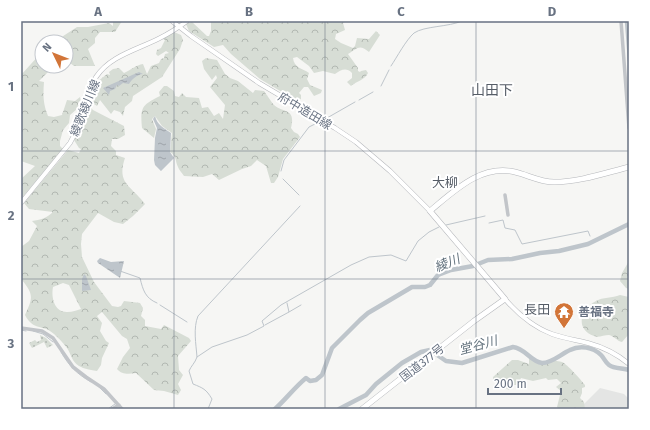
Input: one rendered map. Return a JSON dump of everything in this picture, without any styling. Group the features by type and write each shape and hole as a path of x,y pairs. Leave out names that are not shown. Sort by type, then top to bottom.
{"highway":[{"path":"505,299 430,211 468,181 487,173 509,171 539,180 553,182 572,180 629,167"},
{"name":"国道377号","path":"362,409 505,299"}],"main road":[{"name":"府中造田線","path":"172,21 259,83 356,142 390,171 430,211"},
{"name":"綾歌綾川線","path":"21,203 70,143 91,88 97,76 104,68 115,59 158,39 187,21"},
{"path":"505,299 522,316 544,330 560,337 600,347 629,364"}],"street":[{"path":"621,21 629,128"},
{"path":"505,194 508,215"},
{"path":"21,328 42,331 53,338 73,367 104,388 122,409"},
{"path":"112,409 119,405"}],"shaded area":[{"path":"600,388 624,394 629,399 629,409 579,409"}],"green space":[{"path":"113,21 122,21 115,32 100,32 95,38 95,43 88,49 95,66 74,66 74,34 66,34 77,27 88,27 109,23 113,26"},
{"path":"211,21 347,21 343,23 345,30 336,34 335,39 353,48 357,38 369,39 376,31 380,35 369,52 363,48 358,48 348,54 358,68 358,71 360,72 366,70 368,73 363,79 351,86 347,82 352,78 352,73 348,70 341,70 335,74 323,71 314,73 309,66 297,57 293,58 297,66 309,73 307,79 310,85 322,90 321,93 314,96 308,87 304,87 299,93 301,95 301,99 297,101 260,79 231,54 223,45 214,47 189,31 186,24 192,22 207,36 209,36 211,31"},
{"path":"174,32 181,35 183,40 180,49 162,77 133,96 132,101 125,107 123,116 120,112 114,110 111,114 100,100 97,106 89,101 97,82 107,74 110,75 109,72 113,69 119,68 124,73 143,64 147,74 151,66 159,63 161,59 164,58 165,54 169,53 166,51 158,56 156,54 157,50 161,48 165,40 162,38"},
{"path":"206,58 217,60 225,74 238,81 253,93 255,90 264,91 273,104 288,112 292,117 291,128 300,137 283,159 278,177 274,183 271,183 266,166 257,160 251,166 219,180 212,174 203,177 184,176 178,168 175,157 170,152 172,133 162,126 155,116 152,119 156,129 154,138 142,128 142,111 149,102 160,96 159,92 164,86 167,86 174,91 175,96 179,97 182,93 186,97 199,98 202,108 208,107 214,116 219,113 223,119 225,105 210,87 217,78 216,75 212,80 204,69 202,61"},
{"path":"34,61 34,74 46,74 39,81 44,82 44,99 48,116 54,117 62,115 67,100 75,101 80,97 81,103 70,115 69,123 63,130 60,146 63,149 21,199 21,179 35,166 21,161 21,75"},
{"path":"87,106 124,126 125,135 118,139 112,139 111,146 116,151 116,155 125,158 122,174 124,179 145,204 123,224 114,222 98,213 82,234 82,257 94,282 112,306 121,306 124,301 140,303 143,308 141,316 145,320 145,326 161,329 164,325 189,338 191,341 178,356 179,370 183,375 178,384 181,390 178,395 154,390 136,373 123,373 117,369 123,357 130,348 127,339 122,336 102,312 97,316 102,323 100,331 109,343 102,358 101,365 97,371 79,366 73,360 67,348 58,337 46,329 32,324 25,315 30,304 31,296 21,279 21,247 29,241 37,226 32,221 48,216 53,212 29,209 24,203 68,150 79,153 81,149 74,140","holes":["63,283 69,285 81,309 63,312 54,304 53,287"]},
{"path":"629,261 629,289 626,288 620,281 622,273"},
{"path":"620,295 629,297 629,334 622,342 609,335 596,337 588,333 582,324 582,318 587,308 599,300"},
{"path":"40,335 46,338 53,345 47,348 44,342 32,348 29,343 35,340 37,342 41,340"},
{"path":"529,356 542,363 557,361 564,363 585,385 585,387 582,388 580,398 584,402 585,409 559,409 557,407 561,391 556,387 561,383 557,379 548,380 546,378 533,381 521,378 518,385 513,385 509,390 493,381 493,377 512,360 518,360 529,364"}],"water":[{"path":"139,72 143,74 139,75 129,84 123,83 119,86 117,85 115,89 110,91 109,95 103,88"},
{"path":"155,116 159,124 171,133 170,152 174,158 161,171 155,165 154,160 157,128 153,119"},
{"path":"100,258 111,262 124,261 120,278 98,263 97,261"},
{"path":"84,274 91,290 82,291 82,279"}],"waterway":[{"path":"391,66 414,33 424,29 462,21"},
{"path":"626,21 629,61"},
{"path":"381,86 389,70"},
{"path":"359,100 373,92"},
{"path":"327,118 355,102"},
{"path":"281,171 284,160 309,127 317,123"},
{"path":"283,179 299,195"},
{"path":"208,409 212,399 204,389 193,384 189,371 197,357 195,331 198,316 300,206"},
{"path":"446,225 485,216"},
{"path":"489,223 503,220 505,228 515,230 522,244 588,231 590,236"},
{"name":"綾川","path":"275,409 306,378 310,381 316,380 322,375 332,348 360,320 368,313 412,287 425,287 430,285 438,275 451,270 473,266 488,260 512,259 540,253 559,251 588,244 629,224"},
{"path":"197,357 212,347 247,335 264,326 262,321 281,305 351,265 369,257 391,255 406,261 418,241 429,232 439,227"},
{"path":"120,271 140,278 147,296 157,303"},
{"path":"265,325 289,312 287,303"},
{"path":"160,305 187,322"},
{"path":"289,312 301,305"},
{"path":"21,330 26,331"},
{"path":"33,331 43,334 53,342"},
{"name":"堂谷川","path":"339,409 366,395 376,384 402,363 421,352 430,350 446,361 462,363 513,347 521,350 538,362 546,363 574,348 582,347 598,352 611,366 629,370"},
{"path":"61,352 74,369 91,382"},
{"path":"100,388 106,394"},
{"path":"108,409 115,404"}],"place":[{"name":"善福寺","path":"564,329"}],"district":[{"name":"山田下","path":"492,90"},
{"name":"大柳","path":"445,182"},
{"name":"長田","path":"537,309"}]}
